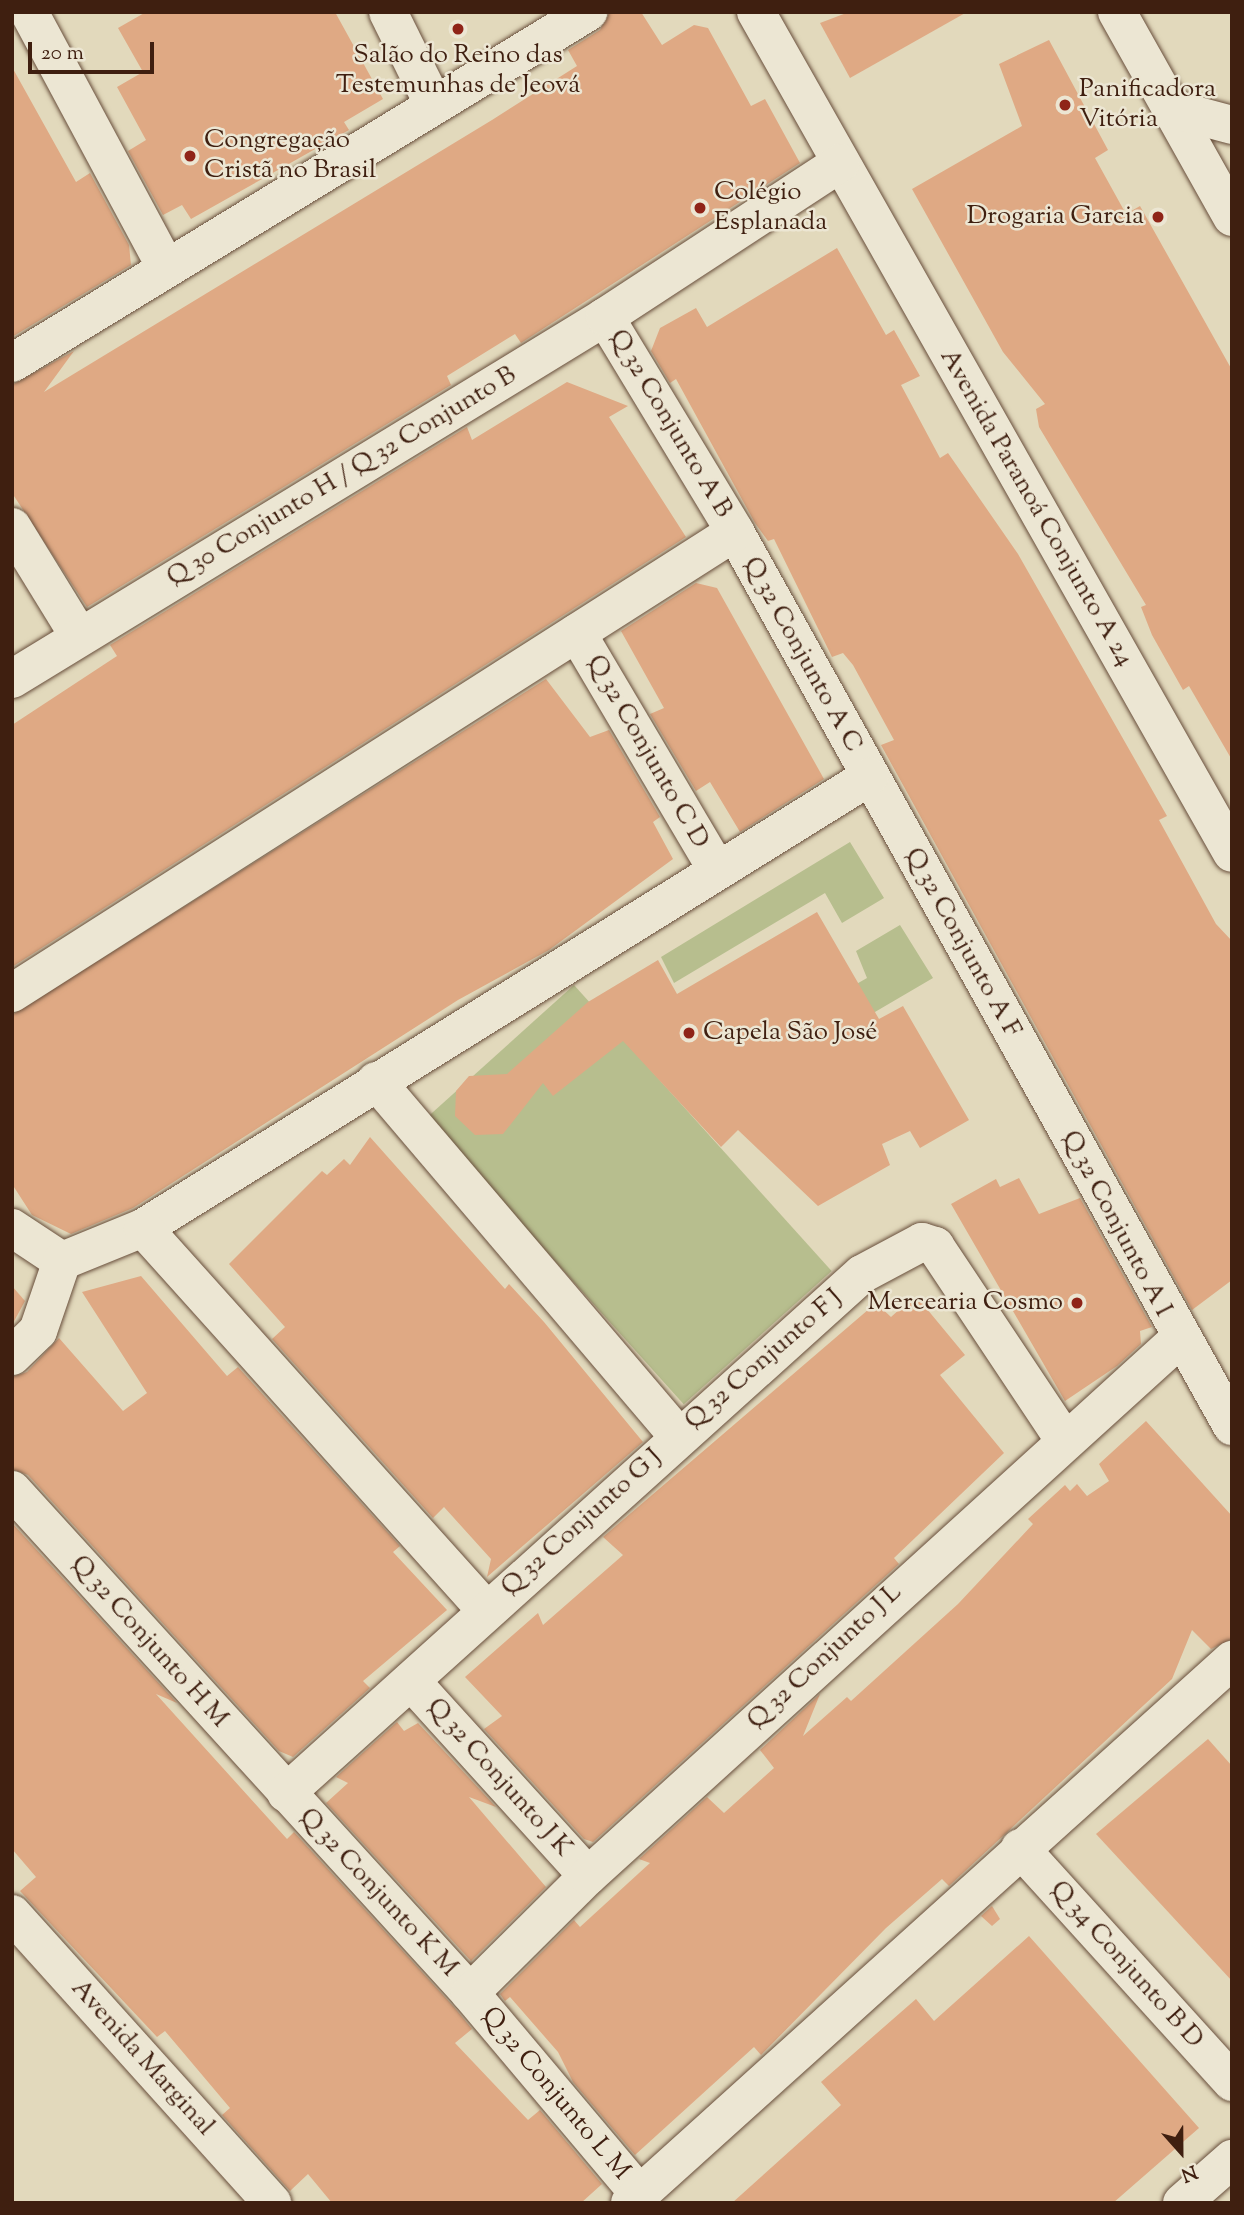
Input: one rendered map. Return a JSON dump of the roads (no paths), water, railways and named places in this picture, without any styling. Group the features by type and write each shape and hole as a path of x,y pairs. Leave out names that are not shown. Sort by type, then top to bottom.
{"street":[{"path":"29,12 166,268"},
{"path":"388,12 434,105"},
{"path":"12,363 588,12"},
{"name":"Avenida Paranoá Conjunto A 24","path":"756,12 1232,853"},
{"path":"1119,16 1176,110 1232,217"},
{"path":"1176,110 1232,125"},
{"name":"Q 30 Conjunto H / Q 32 Conjunto B","path":"12,679 605,317 840,163"},
{"name":"Q 32 Conjunto A B","path":"605,317 735,532"},
{"path":"12,527 79,636"},
{"path":"12,993 735,532"},
{"name":"Q 32 Conjunto A C","path":"735,532 869,777"},
{"name":"Q 32 Conjunto C D","path":"577,633 717,870"},
{"path":"12,1356 38,1331 62,1261 143,1228 869,777"},
{"name":"Q 32 Conjunto A F","path":"869,777 1054,1108"},
{"path":"376,1081 678,1436"},
{"name":"Q 32 Conjunto A I","path":"1054,1108 1178,1339 1232,1426"},
{"path":"12,1227 62,1261"},
{"path":"143,1228 486,1610"},
{"name":"Q 32 Conjunto F J","path":"678,1436 862,1274 922,1242 935,1246 1063,1438"},
{"name":"Q 32 Conjunto J L","path":"470,1993 588,1876 1063,1438 1178,1339"},
{"name":"Q 32 Conjunto G J","path":"286,1793 678,1436"},
{"name":"Q 32 Conjunto H M","path":"12,1490 286,1793"},
{"path":"635,2199 1020,1848 1232,1660"},
{"name":"Q 32 Conjunto J K","path":"411,1681 588,1876"},
{"name":"Q 32 Conjunto K M","path":"286,1793 470,1993"},
{"name":"Q 34 Conjunto B D","path":"1020,1848 1232,2082"},
{"name":"Avenida Marginal","path":"12,1914 272,2203"},
{"name":"Q 32 Conjunto L M","path":"470,1993 635,2199"},
{"path":"1182,2203 1232,2159"}],"place":[{"name":"Salão do Reino das Testemunhas de Jeová","path":"458,29"},
{"name":"Panificadora Vitória","path":"1065,105"},
{"name":"Congregação Cristã no Brasil","path":"190,156"},
{"name":"Colégio Esplanada","path":"700,208"},
{"name":"Drogaria Garcia","path":"1158,217"},
{"name":"Capela São José","path":"689,1033"},
{"name":"Mercearia Cosmo","path":"1077,1303"}]}
